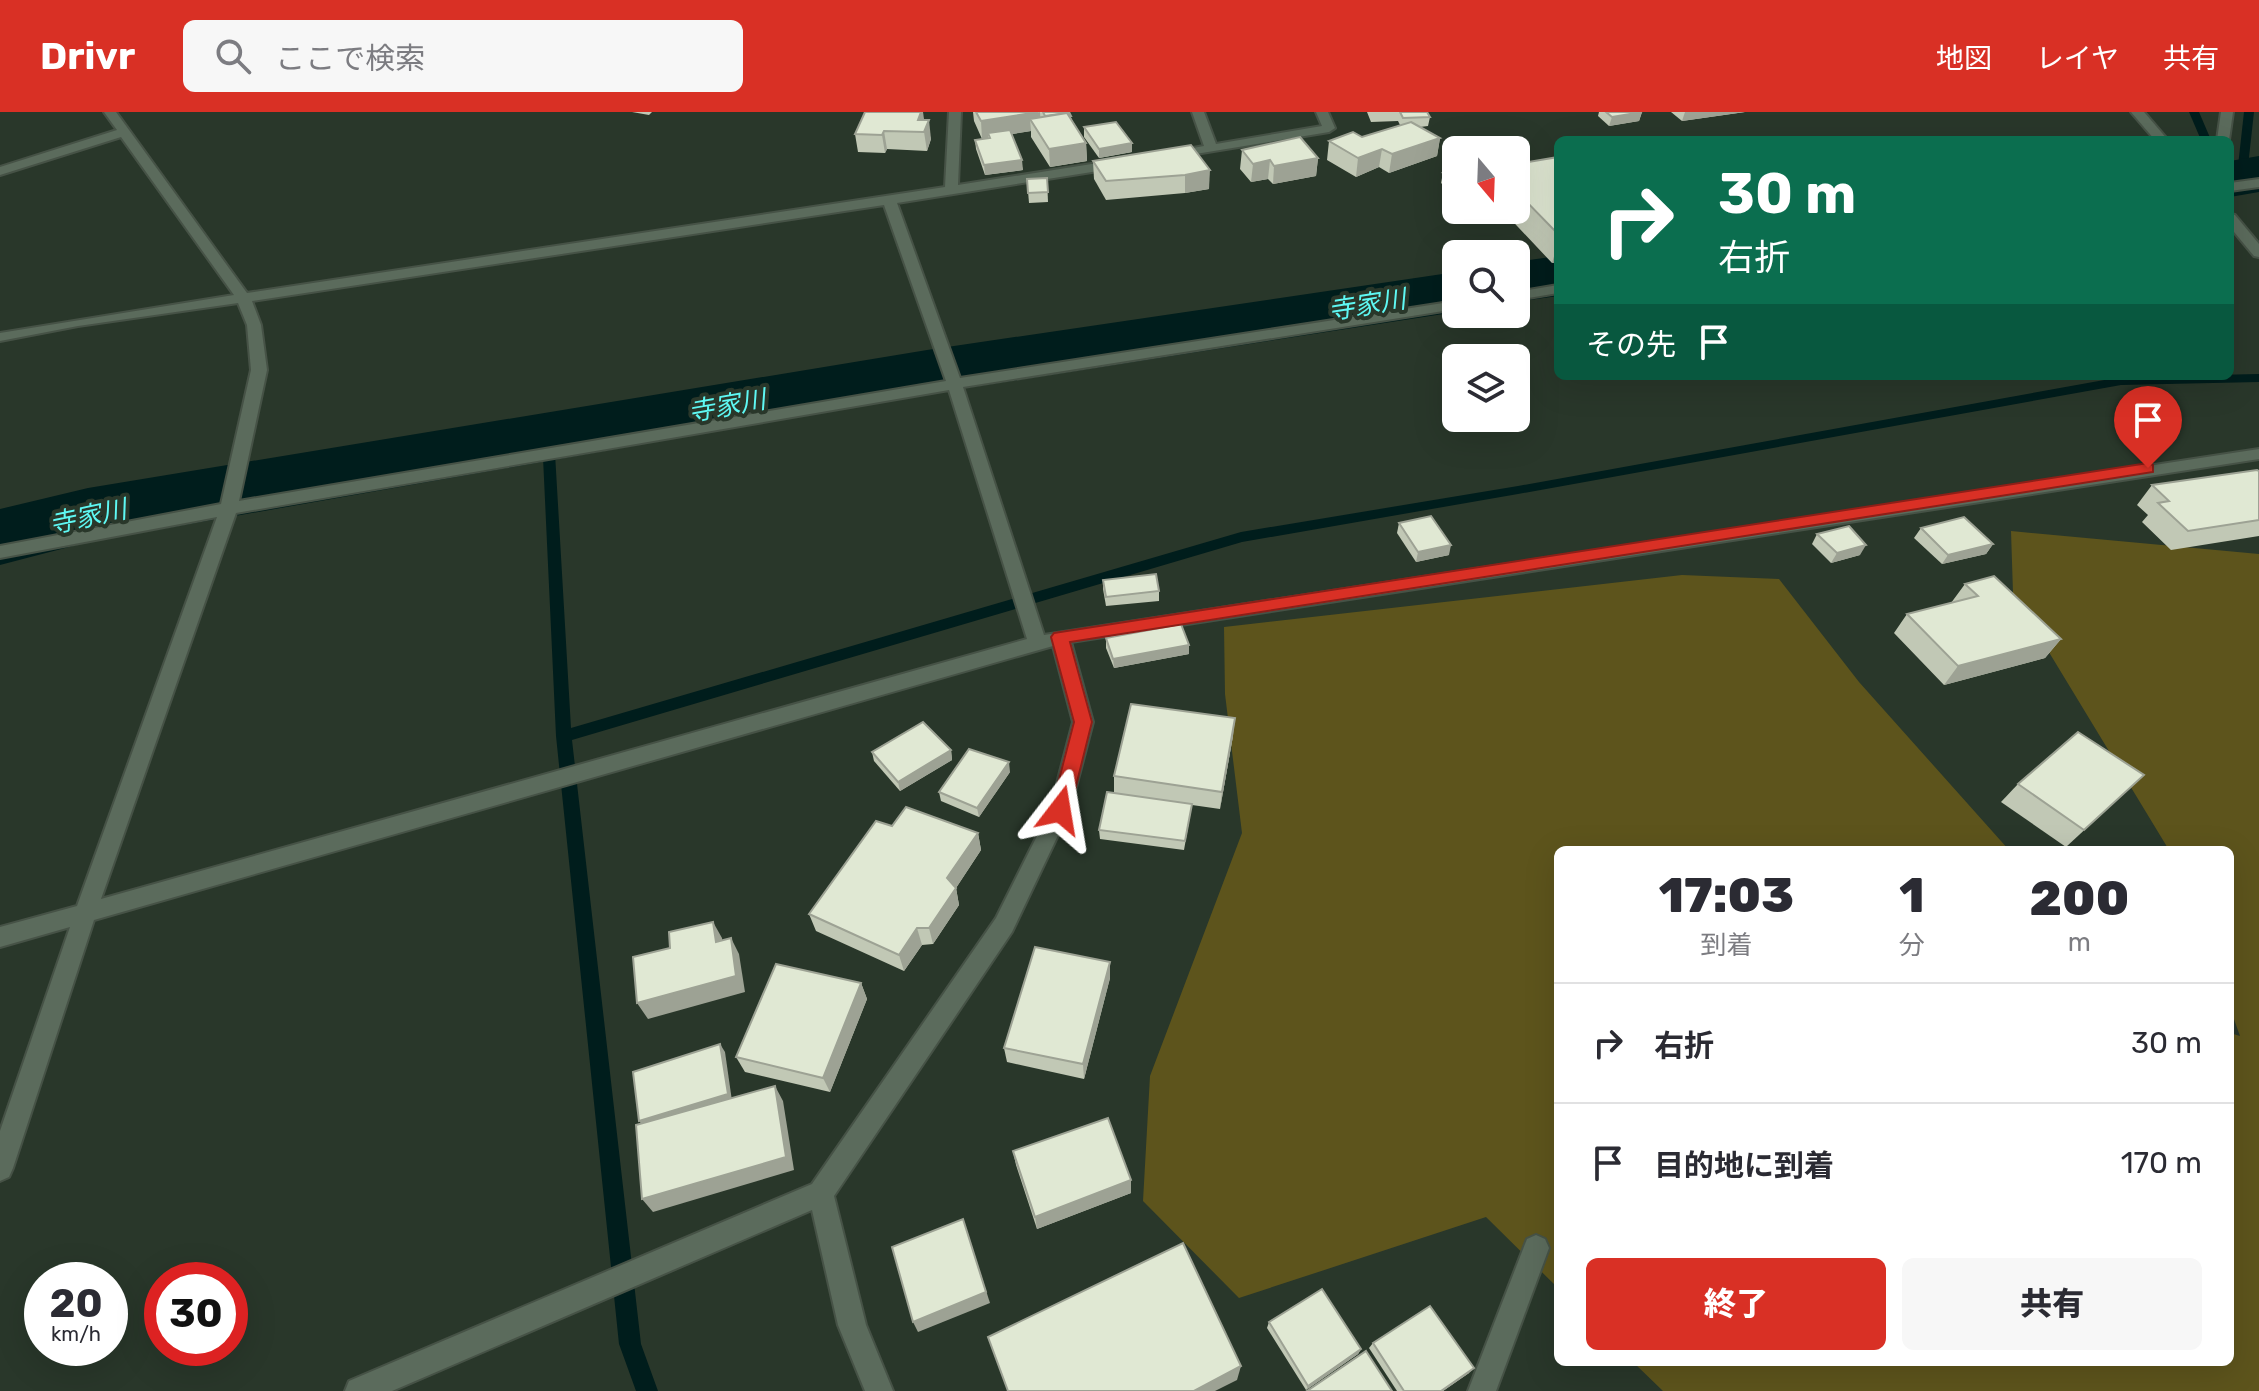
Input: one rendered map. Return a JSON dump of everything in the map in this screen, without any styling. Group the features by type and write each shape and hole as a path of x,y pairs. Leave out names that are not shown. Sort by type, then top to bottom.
{"street":[{"path":"0,1168 86,911 229,508 259,370 254,325 244,299 110,112"},
{"path":"951,192 955,112"},
{"path":"1198,112 1211,148"},
{"path":"1150,159 1329,128 1322,112"},
{"path":"2137,112 2158,136"},
{"path":"2224,136 2227,112"},
{"path":"0,171 123,132"},
{"path":"0,337 78,322 890,202 1135,161"},
{"path":"2234,186 2259,183"},
{"path":"359,1391 821,1193 1004,925 1060,810 1083,722 1048,640 890,202"},
{"path":"2234,223 2259,253"},
{"path":"1530,294 1554,290"},
{"path":"0,552 229,508 954,382 1442,307"},
{"path":"0,937 1048,640 2102,475 2259,454"},
{"path":"821,1193 852,1325 879,1391"},
{"path":"1482,1391 1536,1248"}],"shaded area":[{"path":"2011,531 2259,554 2259,1391 1663,1391 1637,1366 2234,1366 2234,1034 2240,1036 2234,1019 2234,846 2167,846 2013,593"},
{"path":"1682,575 1779,579 1859,682 2005,846 1554,846 1554,1284 1486,1217 1239,1298 1143,1201 1150,1076 1242,833 1225,694 1224,627"}],"building":[{"path":"865,112 921,112 918,120 929,120 924,132 855,134"},
{"path":"976,112 1038,112 981,121"},
{"path":"1043,112 1069,112 1071,116 1067,113 1045,116"},
{"path":"1400,112 1427,112 1430,117 1403,118"},
{"path":"1606,112 1642,112 1612,117"},
{"path":"1067,113 1086,143 1049,149 1030,119"},
{"path":"1116,122 1132,143 1099,149 1084,127"},
{"path":"1411,122 1440,138 1392,154 1382,149 1358,158 1329,141 1353,132 1362,137"},
{"path":"1010,130 1022,160 984,165 975,140 990,138 988,133"},
{"path":"1300,137 1318,158 1274,166 1270,160 1253,164 1242,150"},
{"path":"1191,145 1210,170 1106,181 1093,161"},
{"path":"1554,158 1554,230 1530,205 1530,162"},
{"path":"1047,178 1048,192 1028,193 1027,179"},
{"path":"2257,470 2259,520 2188,531 2158,503 2169,501 2152,485"},
{"path":"1431,516 1451,545 1418,552 1399,523"},
{"path":"1964,517 1993,544 1948,555 1921,528"},
{"path":"1849,526 1866,545 1837,553 1817,534"},
{"path":"1156,574 1159,591 1106,597 1103,580"},
{"path":"1994,576 2061,639 1958,666 1907,614 1978,596 1965,584"},
{"path":"1181,624 1189,645 1113,659 1106,638"},
{"path":"1131,704 1235,718 1222,792 1114,776"},
{"path":"923,722 951,750 898,782 872,752"},
{"path":"2078,732 2144,775 2084,830 2018,784"},
{"path":"969,749 1009,762 977,808 939,792"},
{"path":"1107,792 1192,804 1185,841 1099,830"},
{"path":"906,807 978,833 947,878 956,888 929,928 917,928 899,955 809,914 876,821 892,826"},
{"path":"713,922 716,942 731,938 736,976 637,1003 633,957 670,948 669,932"},
{"path":"1035,947 1110,962 1083,1064 1004,1048"},
{"path":"776,964 861,983 823,1078 736,1057"},
{"path":"720,1044 728,1094 639,1121 633,1072"},
{"path":"775,1086 786,1157 642,1199 636,1125"},
{"path":"1108,1118 1131,1180 1035,1217 1013,1151"},
{"path":"963,1219 986,1292 913,1322 892,1247"},
{"path":"1183,1243 1241,1366 1194,1391 1008,1391 988,1337"},
{"path":"1322,1289 1361,1349 1308,1386 1269,1322"},
{"path":"1430,1306 1474,1368 1441,1391 1404,1391 1373,1343"},
{"path":"1366,1351 1392,1391 1307,1391"}],"waterway":[{"path":"2194,112 2204,136"},
{"path":"2242,175 2249,112"},
{"name":"寺家川","path":"2234,178 2259,174"},
{"name":"寺家川","path":"1530,280 1554,277"},
{"name":"寺家川","path":"0,537 88,515 927,372 1442,294"},
{"path":"2234,379 2259,378"},
{"path":"564,736 1241,537 2121,381 2167,380"},
{"path":"548,436 564,736"},
{"path":"564,736 630,1344 647,1391"}],"route":[{"path":"1060,810 1083,722 1060,637 2148,468"}]}
